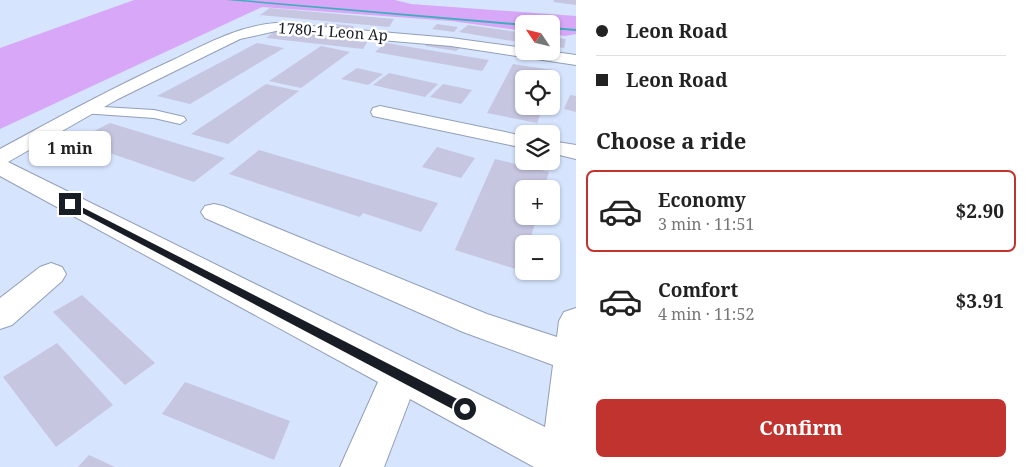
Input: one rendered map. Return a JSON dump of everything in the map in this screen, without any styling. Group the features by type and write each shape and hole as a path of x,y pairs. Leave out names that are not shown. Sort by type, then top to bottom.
{"street":[{"name":"1780-1 Leon Ap","path":"0,158 112,95 251,30 276,27 396,36 576,60"},
{"path":"380,112 515,140"},
{"path":"560,149 576,152"},
{"path":"0,168 569,462 574,339 475,323 214,212"},
{"path":"0,316 50,274"},
{"path":"362,467 400,376"}],"lane":[{"path":"86,110 154,114 180,120"}],"shaded area":[{"path":"134,0 395,0 411,4 576,16 576,34 565,36 560,35 560,15 515,15 515,30 451,21 262,7 0,129 0,48"}],"building":[{"path":"554,0 576,0 576,5 553,2"},
{"path":"270,8 394,19 389,27 260,15"},
{"path":"326,23 354,26 352,30 322,27"},
{"path":"437,24 458,27 454,32 432,29"},
{"path":"468,25 515,32 515,41 459,32"},
{"path":"276,30 369,39 363,49 266,38"},
{"path":"560,38 566,39 564,48 560,47"},
{"path":"429,42 461,47 456,51 425,46"},
{"path":"257,43 284,48 190,104 157,96"},
{"path":"386,43 489,60 482,71 375,52"},
{"path":"321,46 350,52 301,88 269,81"},
{"path":"513,64 553,70 515,70 515,115 540,115 537,123 487,113"},
{"path":"357,68 383,74 368,85 341,79"},
{"path":"389,73 438,84 425,97 373,85"},
{"path":"266,84 299,91 228,144 191,134"},
{"path":"443,84 472,90 461,104 430,97"},
{"path":"570,95 576,96 576,112 564,109"},
{"path":"110,123 225,158 194,182 75,141"},
{"path":"437,147 475,158 461,178 422,167"},
{"path":"259,150 438,203 421,232 363,213 360,217 229,174"},
{"path":"495,159 515,164 515,170 541,170 549,172 547,180 515,180 515,225 534,225 532,235 515,235 515,269 455,250"},
{"path":"82,295 155,363 125,385 53,312"},
{"path":"57,343 113,405 56,447 3,377"},
{"path":"185,382 290,421 274,460 162,414"},
{"path":"89,455 115,467 78,467"}],"waterway":[{"path":"228,0 515,24"},
{"path":"560,29 576,30"}],"route":[{"path":"70,204 465,409"}]}
